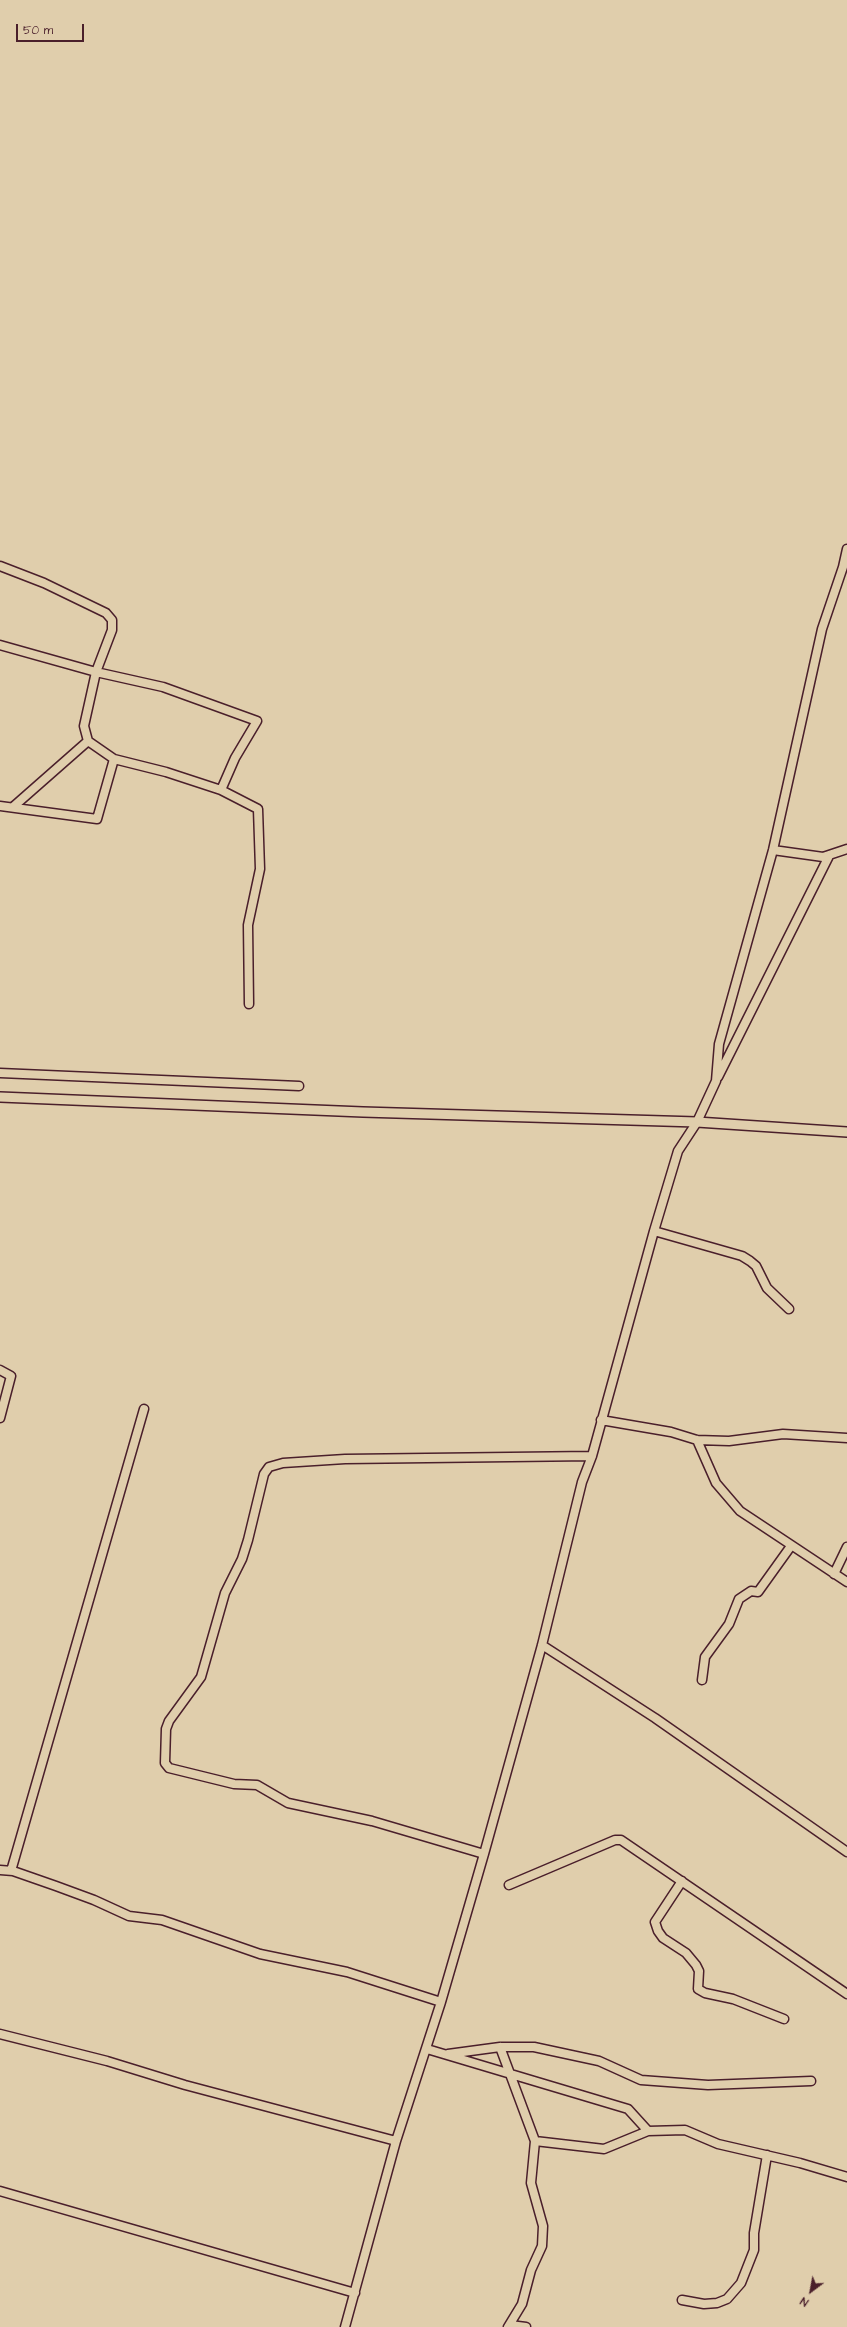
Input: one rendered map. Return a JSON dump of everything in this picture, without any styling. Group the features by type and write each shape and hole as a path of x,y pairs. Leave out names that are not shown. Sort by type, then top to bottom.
{"street":[{"path":"716,1082 719,1044 773,850 822,629 843,567 847,549"},
{"path":"0,566 44,583 109,616 113,624 112,630 96,672 84,726 88,741 114,759 166,772 222,790 258,809 260,869 248,926 248,1004"},
{"path":"0,645 96,672 163,687 257,721 235,758 222,790"},
{"path":"13,807 88,741"},
{"path":"0,806 97,819 114,759"},
{"path":"773,850 823,857 829,856 840,850 847,850"},
{"path":"345,2327 396,2141 427,2049 484,1854 542,1645 582,1482 592,1456 654,1231 678,1151 697,1122 829,856"},
{"path":"0,1074 300,1086"},
{"path":"0,1097 371,1112 697,1122 847,1132"},
{"path":"654,1231 742,1256 756,1266 767,1288 789,1309"},
{"path":"0,1370 11,1376 0,1418"},
{"path":"11,1871 144,1409"},
{"path":"601,1420 671,1432 698,1440 729,1441 783,1434 847,1438"},
{"path":"698,1440 716,1483 740,1511 847,1582"},
{"path":"484,1854 372,1821 288,1803 257,1784 234,1784 169,1768 165,1764 166,1729 169,1721 201,1677 225,1593 242,1559 264,1474 269,1467 283,1463 345,1459 592,1456"},
{"path":"702,1680 705,1657 729,1624 739,1599 751,1591 758,1592 791,1546"},
{"path":"834,1574 847,1547"},
{"path":"542,1645 655,1718 847,1852"},
{"path":"509,1884 615,1840 621,1840 847,1994"},
{"path":"0,1870 11,1871 94,1900 129,1916 162,1920 260,1954 347,1972 441,2002"},
{"path":"682,1881 655,1922 658,1931 663,1938 686,1953 696,1965 699,1971 698,1989 705,1993 733,1999 784,2019"},
{"path":"0,2034 107,2061 396,2141"},
{"path":"446,2054 500,2047 534,2047 599,2061 641,2080 708,2084 811,2082"},
{"path":"500,2047 511,2073 535,2141 531,2183 542,2226 542,2246 531,2270 522,2304 509,2326 526,2327"},
{"path":"427,2049 628,2109 648,2131"},
{"path":"535,2141 604,2149 648,2131 685,2130 718,2144 767,2155 847,2177"},
{"path":"682,2300 704,2304 717,2303 727,2299 742,2283 754,2250 754,2232 767,2155"},
{"path":"0,2191 355,2293"}]}
